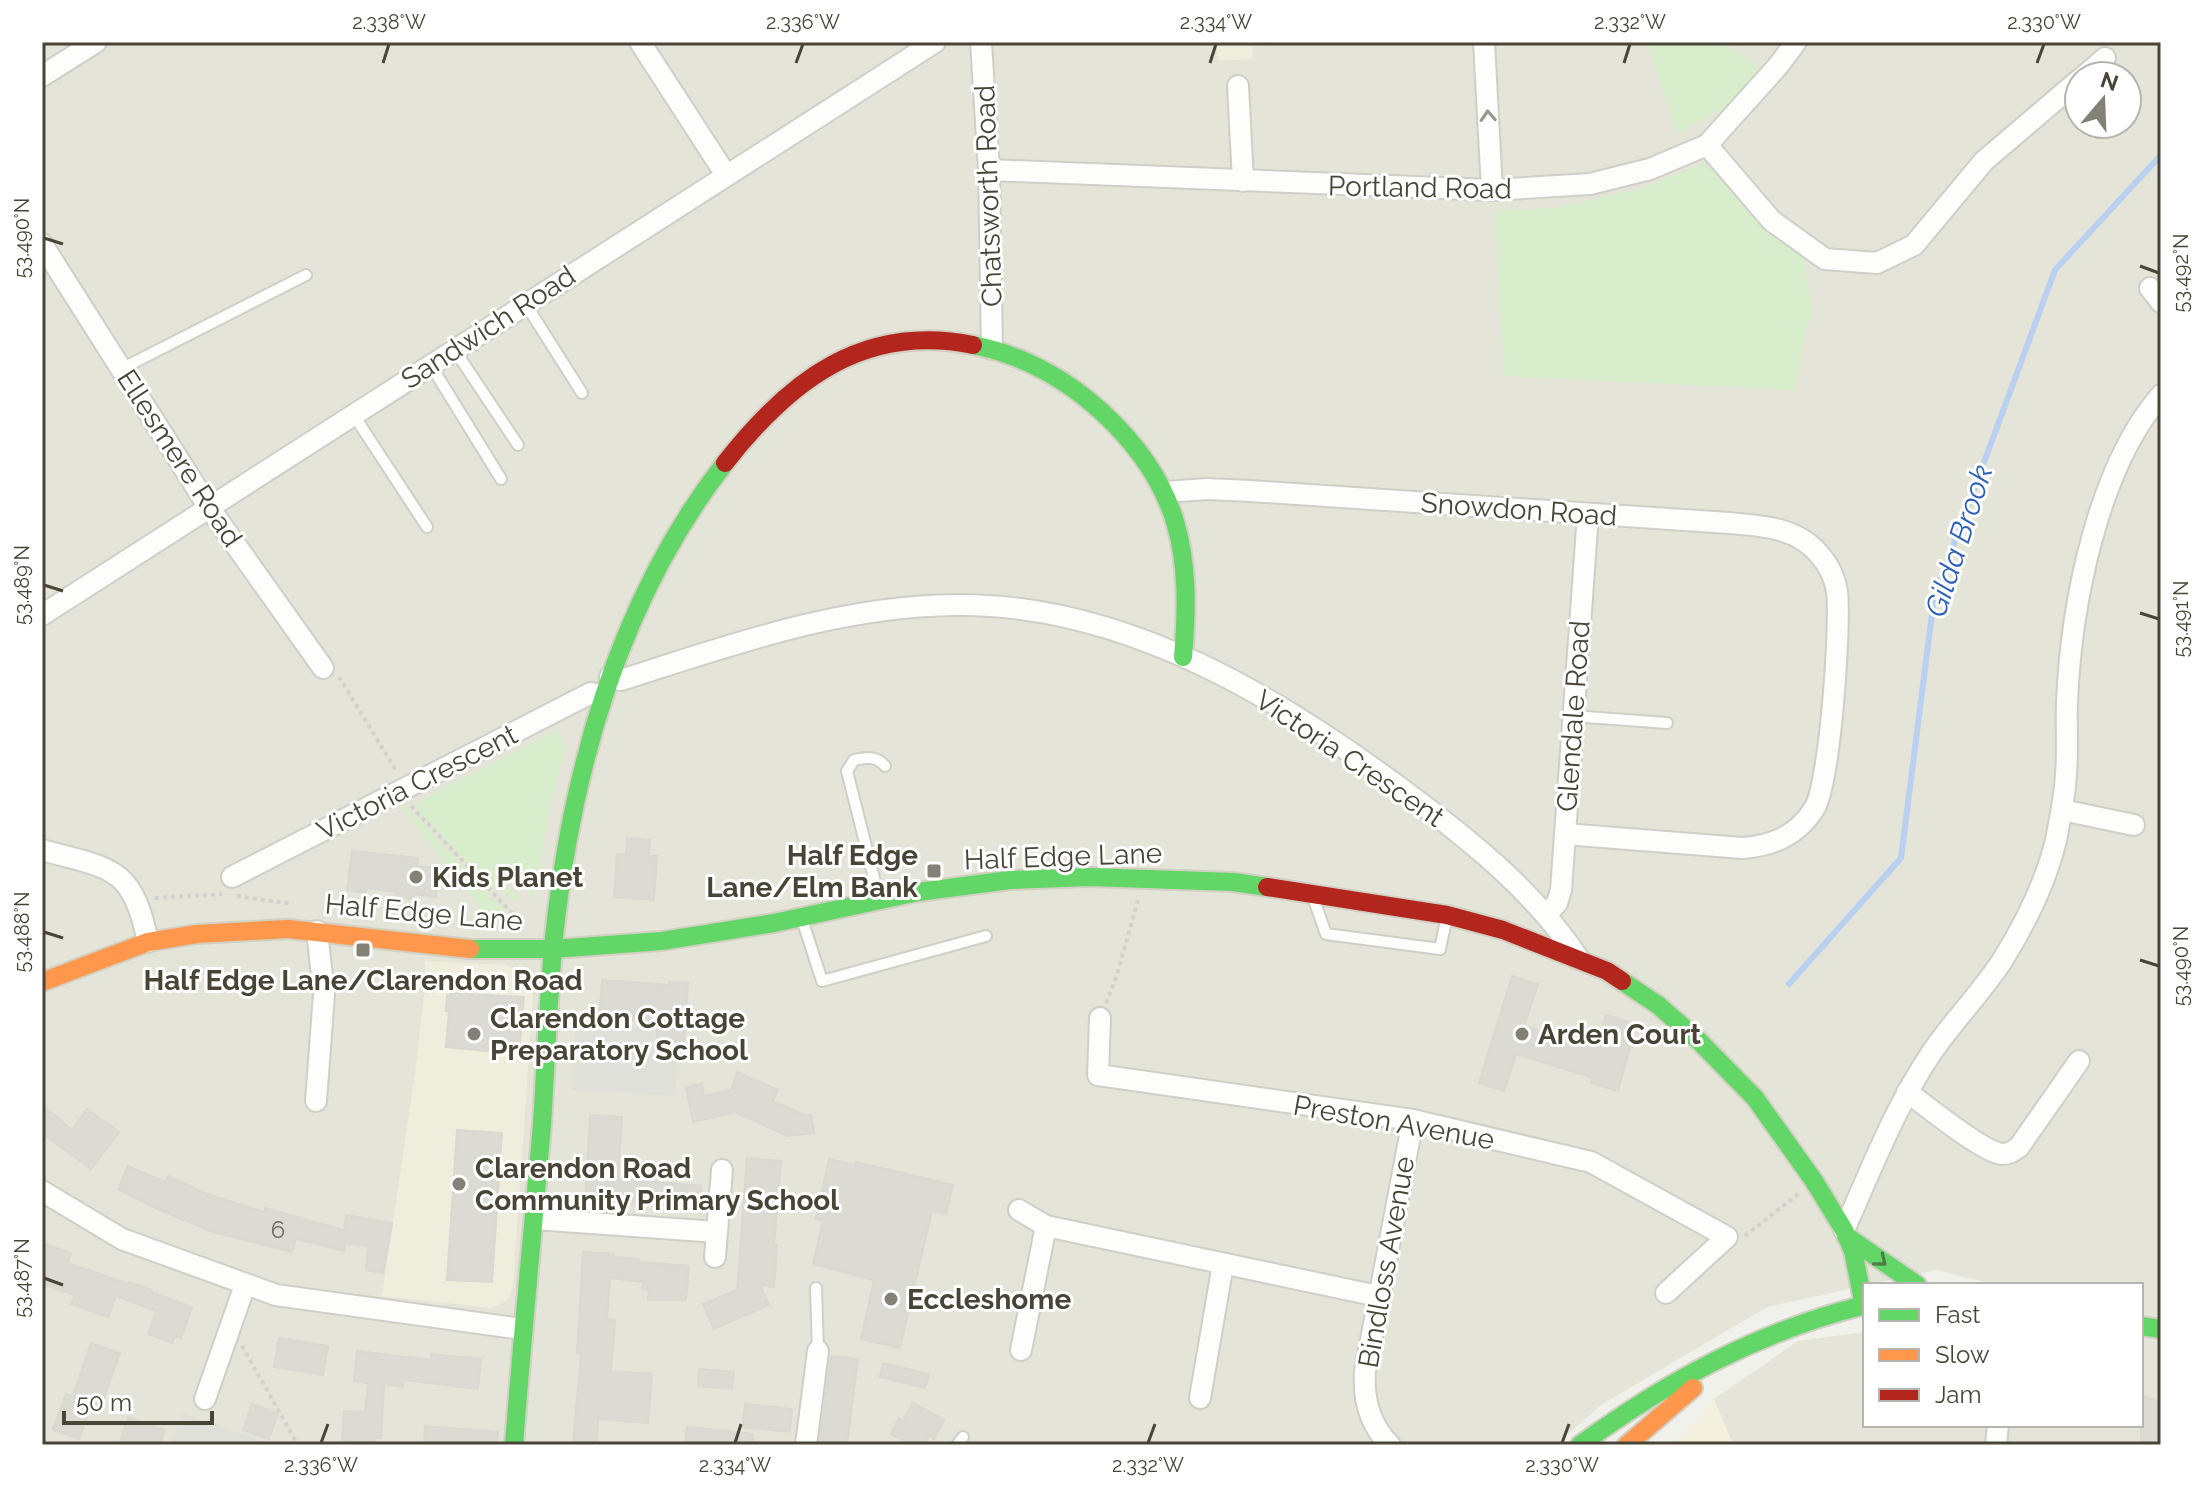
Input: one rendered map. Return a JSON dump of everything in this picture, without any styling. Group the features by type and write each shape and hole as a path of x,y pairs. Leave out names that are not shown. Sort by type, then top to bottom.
{"main road":[{"path":"514,1445 522,1329 535,1219 553,949 570,825 583,764 606,686 655,574 692,508 746,439 783,399 830,364 854,352 880,346 933,341 992,349 1047,372 1081,393 1137,448 1165,492 1186,559 1188,585 1183,657"},
{"name":"Half Edge Lane","path":"42,982 148,942 238,930 317,931 469,949 553,949 662,941 802,917 918,892 1010,880 1090,877 1233,882 1447,915 1503,930 1579,959 1634,987 1698,1040 1755,1098 1814,1181 1845,1233 1858,1266 1863,1298"},
{"path":"1845,1233 1914,1283"},
{"path":"1580,1445 1673,1382 1774,1332 1863,1305"},
{"path":"1627,1445 1723,1359"}],"street":[{"path":"42,76 96,42"},
{"path":"640,42 726,175"},
{"name":"Sandwich Road","path":"42,615 935,42"},
{"name":"Chatsworth Road","path":"981,42 989,170 992,349"},
{"path":"1484,42 1492,190"},
{"name":"Portland Road","path":"989,170 1492,190 1590,184 1650,169 1707,145 1796,42"},
{"path":"1238,86 1243,181"},
{"path":"1707,145 1772,221 1825,259 1877,263 1914,245 1984,161 2063,94"},
{"name":"Ellesmere Road","path":"42,244 208,506 323,668"},
{"path":"1845,1233 1907,1092 1934,1050 2002,961 2033,907 2055,845 2062,810 2075,616 2090,544 2112,480 2147,412 2161,395"},
{"name":"Snowdon Road","path":"1165,492 1229,490 1729,523 1782,530 1807,542 1833,576 1837,594 1824,782 1813,810 1799,827 1774,843 1742,848 1565,834"},
{"name":"Glendale Road","path":"1547,914 1557,903 1561,890 1588,514"},
{"name":"Victoria Crescent","path":"232,877 621,680 744,641 830,618 933,605 994,606 1097,625 1183,657 1261,696 1376,770 1458,832 1514,880 1547,914 1579,959"},
{"path":"2062,810 2134,825"},
{"path":"42,850 110,871 128,885 140,905 148,942"},
{"path":"316,1101 324,994 317,931"},
{"name":"Preston Avenue","path":"1100,1018 1098,1075 1413,1120 1591,1162 1727,1237"},
{"path":"1907,1092 1985,1147 2000,1154 2010,1153 2019,1147 2079,1061"},
{"name":"Bindloss Avenue","path":"1390,1445 1377,1429 1365,1399 1365,1371 1413,1120"},
{"path":"715,1257 722,1170"},
{"path":"42,1191 122,1239 276,1295 522,1329"},
{"path":"1019,1210 1046,1226 1378,1296"},
{"path":"535,1219 717,1232"},
{"path":"1021,1350 1046,1226"},
{"path":"1666,1293 1727,1237"},
{"path":"1200,1398 1223,1264"},
{"path":"205,1399 229,1338 245,1285"},
{"path":"806,1445 818,1351"}],"lane":[{"path":"121,369 306,275"},
{"path":"525,303 582,393"},
{"path":"454,349 518,445"},
{"path":"430,364 501,479"},
{"path":"353,414 427,527"},
{"path":"1573,716 1667,723"},
{"path":"879,900 847,771 854,760 866,757 875,758 885,766"},
{"path":"1313,895 1326,934 1440,949 1447,915"},
{"path":"802,917 822,981 986,936"},
{"path":"816,1288 818,1351"}],"path":[{"path":"323,668 340,678 402,790 520,923 553,949"},
{"path":"140,905 157,897 227,894 232,877"},
{"path":"1100,1018 1116,978 1144,879"},
{"path":"1727,1237 1748,1235 1814,1181"},
{"path":"229,1338 242,1346 298,1445"}],"shaded area":[{"path":"42,42 1217,42 1219,61 1252,46 1335,42 2161,42 2161,1325 2143,1320 2143,1283 1989,1283 1936,1270 1863,1283 1863,1286 1767,1307 1601,1405 1556,1445 42,1445"},
{"path":"1217,42 1350,42 1252,45 1253,59 1218,61"},
{"name":"Clarendon Road Community Primary School","path":"425,961 507,965 522,976 533,995 513,1287 509,1299 492,1308 382,1296 415,1073 425,988"},
{"path":"576,1023 653,1028 652,1048 678,1049 676,1096 572,1090"},
{"path":"2143,1330 2161,1333 2161,1445 1733,1445 1714,1399 1798,1341 1863,1332 1863,1427 2143,1427"},
{"path":"1714,1399 1733,1445 1675,1445"},
{"path":"182,1413 273,1445 170,1445"}],"green space":[{"path":"1647,42 1724,42 1765,72 1731,105 1678,134"},
{"path":"1704,163 1803,253 1813,316 1806,327 1796,390 1504,376 1495,210 1554,208 1642,188"},
{"path":"556,731 566,745 546,826 537,886 534,895 528,899 532,884 528,879 520,883 510,881 507,887 522,900 515,900 500,886 492,890 413,805"},
{"path":"407,807 504,910 491,921 403,809"}],"building":[{"path":"627,838 650,840 649,856 657,856 654,900 614,897 617,854 626,854"},
{"path":"352,851 418,858 417,866 440,868 436,897 414,894 414,899 395,897 396,892 366,888 366,893 347,890"},
{"name":"Arden Court","path":"1512,976 1538,984 1524,1026 1596,1048 1606,1015 1629,1022 1625,1033 1633,1036 1618,1091 1591,1083 1593,1078 1516,1054 1504,1091 1479,1083"},
{"path":"602,980 669,985 669,982 688,983 684,1042 657,1037 658,1022 599,1019"},
{"path":"450,993 524,997 519,1054 446,1047 447,995 450,996"},
{"path":"737,1072 778,1090 773,1101 804,1115 811,1115 814,1133 787,1136 735,1112 693,1122 686,1087 702,1084 704,1096 731,1090"},
{"path":"42,1104 72,1130 87,1109 119,1132 91,1169 42,1133"},
{"path":"590,1115 622,1117 618,1179 701,1186 700,1207 585,1200"},
{"path":"457,1130 502,1133 492,1282 447,1280"},
{"path":"747,1158 781,1161 774,1287 760,1285 769,1305 714,1329 703,1304 737,1290"},
{"path":"829,1159 855,1165 856,1162 953,1185 946,1214 932,1211 900,1348 861,1339 874,1280 813,1264 823,1221 816,1219"},
{"path":"128,1166 165,1182 168,1176 207,1194 264,1212 265,1208 344,1230 346,1215 392,1223 383,1273 366,1270 368,1246 345,1243 344,1251 296,1239 292,1252 213,1232 155,1208 118,1189"},
{"path":"42,1243 71,1253 68,1263 152,1290 192,1307 181,1338 175,1336 172,1343 148,1334 156,1311 116,1296 108,1317 71,1304 75,1295 42,1284"},
{"path":"583,1252 614,1254 614,1257 639,1259 638,1262 689,1266 686,1300 648,1300 649,1290 642,1289 643,1282 610,1278 607,1319 615,1320 611,1371 652,1374 648,1423 598,1419 597,1445 573,1445 581,1353 577,1353"},
{"path":"279,1338 328,1346 323,1375 274,1367"},
{"path":"91,1343 120,1353 101,1406 92,1403 79,1439 53,1430 66,1394 73,1396"},
{"path":"357,1351 431,1360 431,1354 481,1359 478,1389 404,1380 403,1387 384,1384 381,1438 374,1438 374,1445 353,1445 353,1441 342,1440 344,1411 365,1412 368,1383 354,1381"},
{"path":"831,1356 858,1359 847,1445 819,1445"},
{"path":"883,1363 929,1374 925,1388 880,1377"},
{"path":"699,1369 734,1372 732,1389 698,1386"},
{"path":"2143,1396 2161,1401 2161,1445 2141,1445"},
{"path":"913,1403 944,1420 934,1439 929,1436 924,1445 912,1445 891,1434 899,1418 903,1421"},
{"path":"252,1404 278,1413 269,1439 243,1430"},
{"path":"745,1404 792,1409 790,1432 742,1427"},
{"path":"128,1417 165,1430 160,1445 119,1445"},
{"path":"425,1426 498,1432 497,1445 424,1445"},
{"path":"687,1427 753,1434 753,1445 685,1445"}],"waterway":[{"name":"Gilda Brook","path":"1789,984 1901,858 1934,598 2055,270 2161,155"}],"traffic: fast":[{"path":"973,345 1009,355 1058,378 1102,412 1129,439 1149,467 1165,494 1176,523 1182,553 1185,586 1183,657"},
{"path":"514,1445 542,1124 554,937 574,811 588,749 629,628 688,515 725,463"},
{"path":"470,949 553,949 662,941 774,923 918,892 1010,880 1090,877 1233,882 1267,887"},
{"path":"1622,981 1658,1005 1698,1040 1755,1098 1814,1181 1844,1230 1853,1251 1863,1300"},
{"path":"1846,1236 1914,1283"},
{"path":"1580,1445 1647,1400 1716,1361 1788,1329 1863,1306"},
{"path":"2143,1326 2161,1329"}],"traffic: slow":[{"path":"42,982 148,942 197,934 288,929 470,949"},
{"path":"1627,1445 1693,1388"}],"traffic: jam":[{"path":"725,463 775,407 832,365 863,351 897,343 933,340 973,345"},
{"path":"1267,887 1447,915 1503,930 1607,971 1622,981"}],"place":[{"name":"Half Edge Lane/Elm Bank","path":"934,871"},
{"name":"Kids Planet","path":"416,877"},
{"name":"Half Edge Lane/Clarendon Road","path":"363,950"},
{"name":"Clarendon Cottage Preparatory School","path":"474,1034"},
{"name":"Arden Court","path":"1522,1034"},
{"name":"Clarendon Road Community Primary School","path":"459,1184"},
{"name":"Eccleshome","path":"891,1299"}]}
